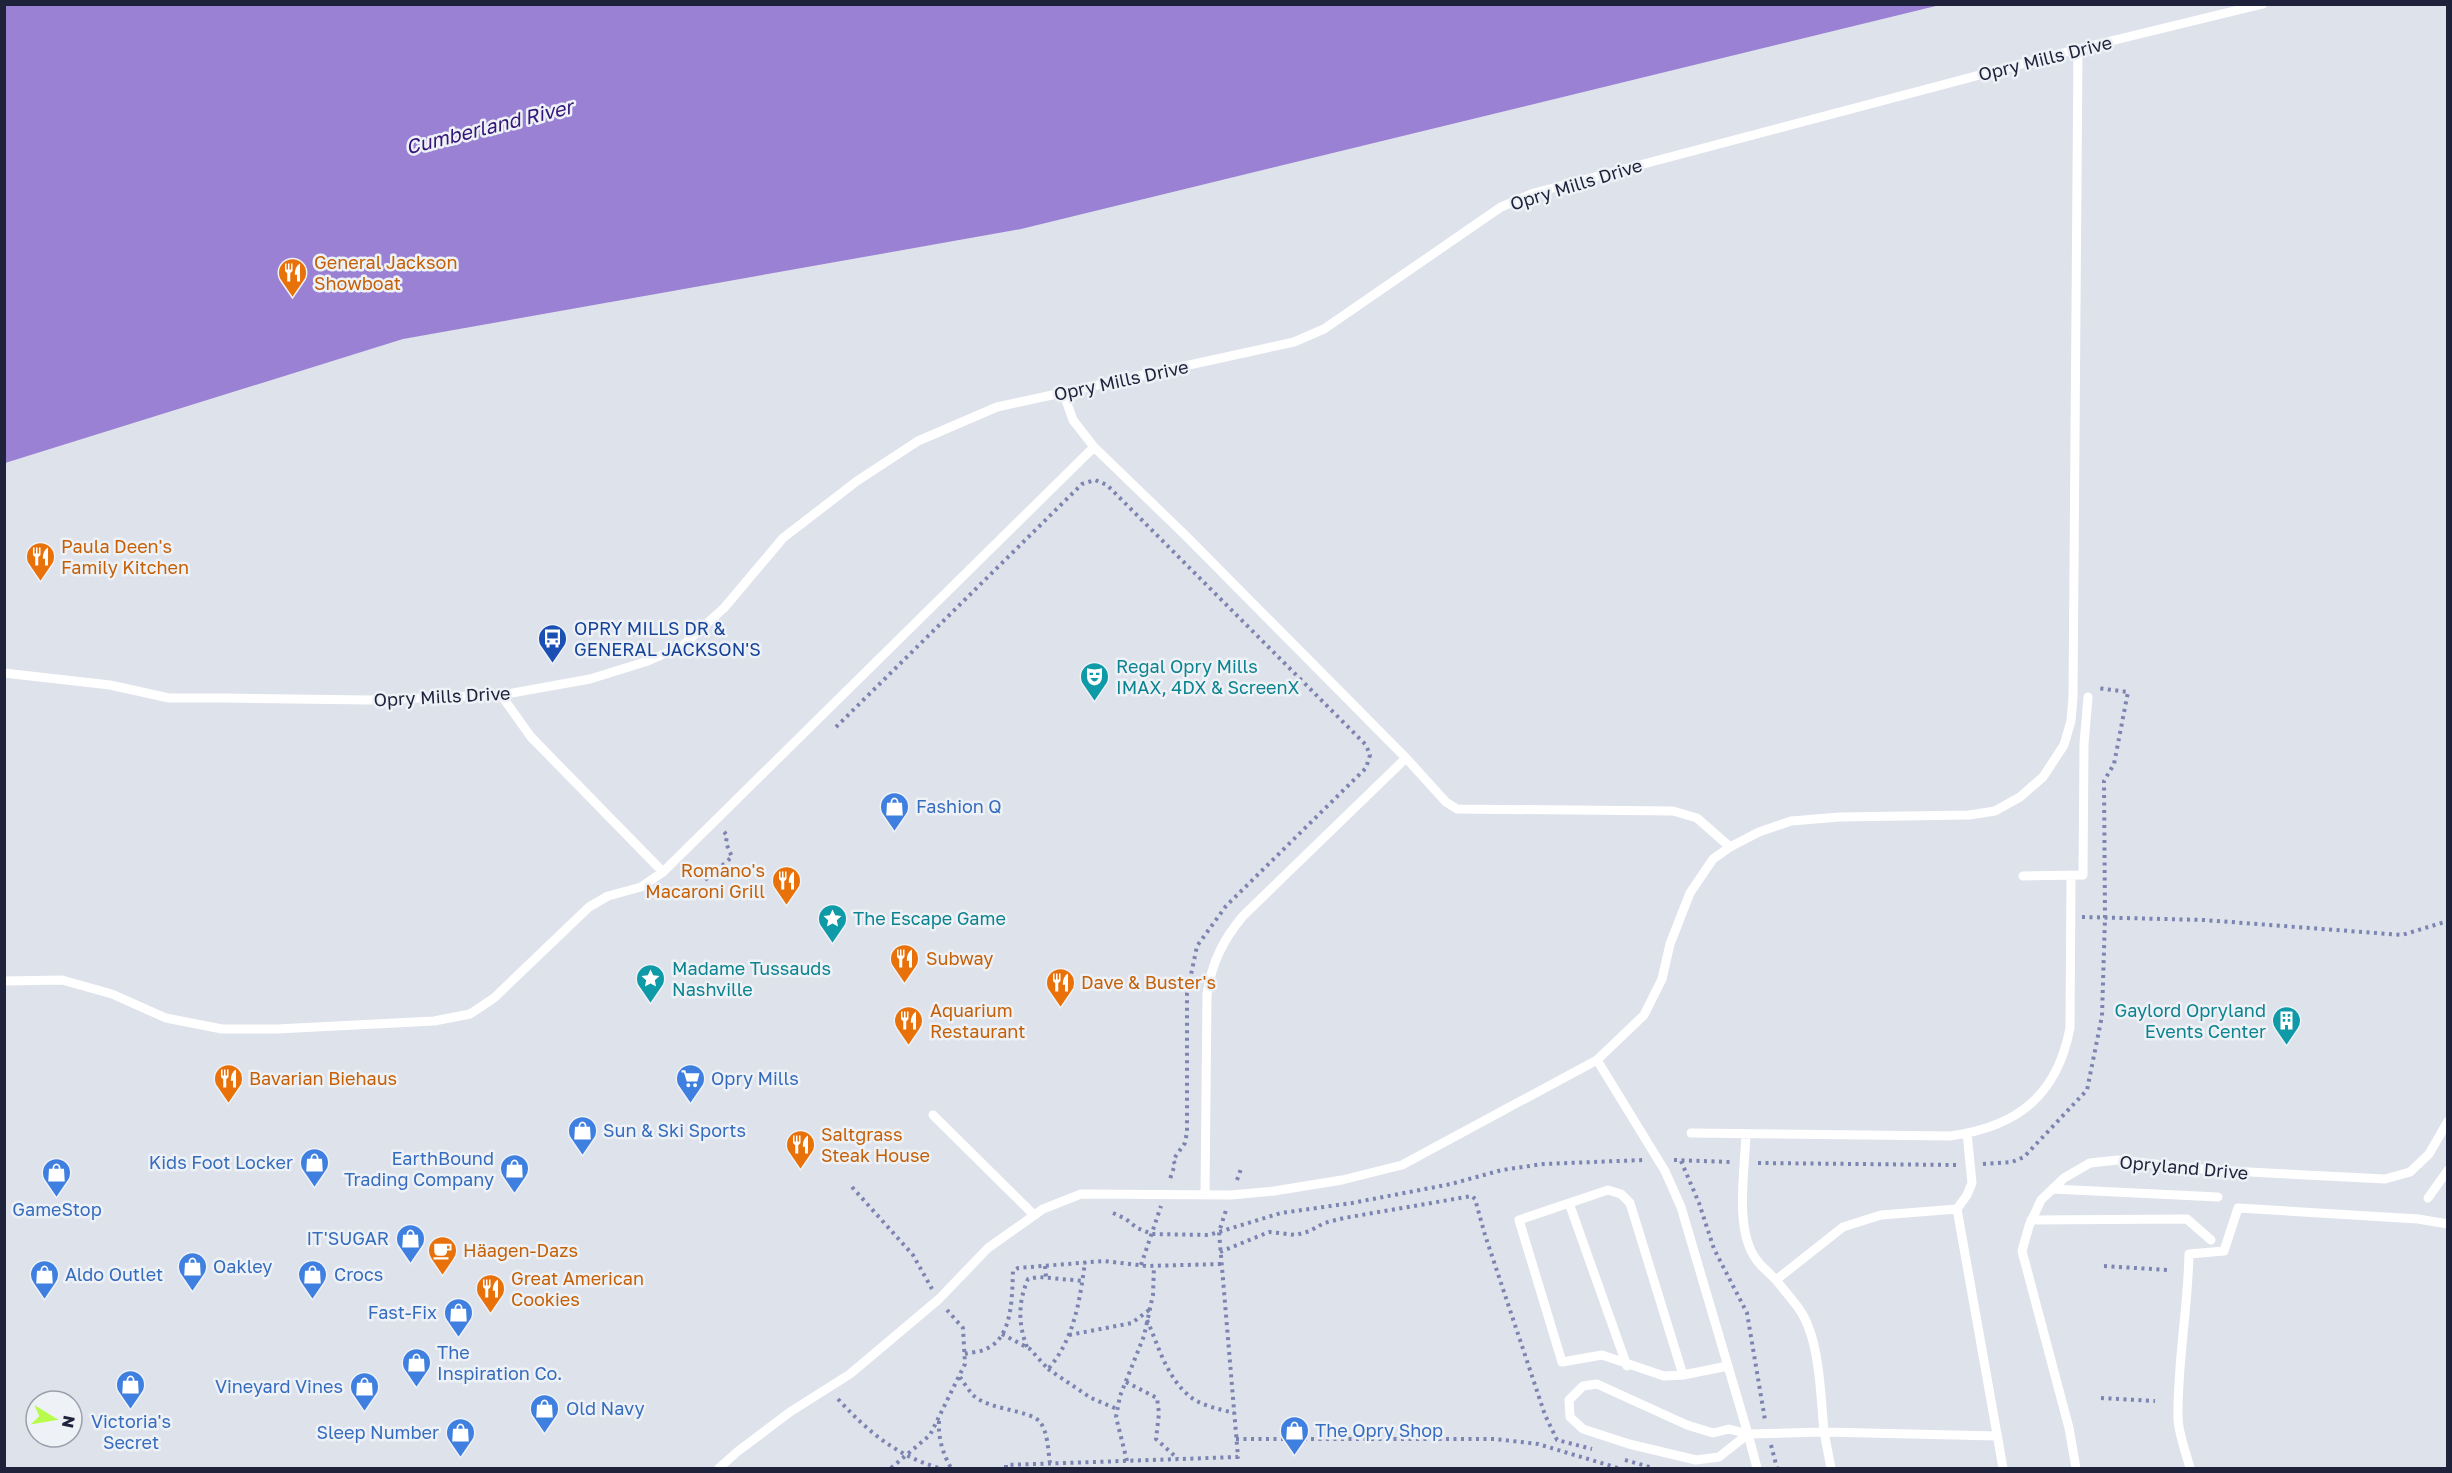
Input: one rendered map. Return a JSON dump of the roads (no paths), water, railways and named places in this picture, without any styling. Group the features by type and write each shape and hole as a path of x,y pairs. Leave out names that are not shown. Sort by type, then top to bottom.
{"lane":[{"name":"Opry Mills Drive","path":"4,673 110,685 169,698 369,700 501,695 590,679 648,661 682,646 723,608 783,538 856,481 918,441 997,407 1294,342 1324,329 1501,207 1533,193 2078,49 2263,4"},
{"path":"719,1468 790,1412 850,1374 939,1299 988,1248 1043,1209 1081,1194 1231,1195 1342,1180 1402,1165 1597,1060 1644,1015 1662,979 1670,944 1690,893 1713,860 1730,847 1759,832 1791,821 1840,817 1969,815 1995,812 2033,787 2054,762 2064,745 2071,721 2078,49"},
{"path":"1063,392 1073,420 1094,447 1186,536 1406,758 1446,802 1457,810 1673,811 1697,818 1730,847"},
{"path":"4,981 62,980 131,1001 166,1018 222,1029 277,1029 434,1021 470,1014 494,998 589,907 608,896 641,887 663,872 1094,447"},
{"path":"501,695 531,737 663,872"},
{"path":"2023,876 2083,875 2084,744 2088,698"},
{"path":"1206,1195 1207,994 1210,972 1218,952 1228,934 1243,916 1406,758"},
{"path":"1691,1133 1950,1136 2009,1120 2029,1105 2058,1069 2066,1052 2070,1028 2071,875"},
{"path":"1597,1060 1658,1160 1681,1207 1757,1468"},
{"path":"933,1115 1034,1215"},
{"name":"Opryland Drive","path":"2076,1468 2069,1428 2022,1251 2031,1220 2041,1200 2064,1178 2090,1163 2118,1160 2210,1170 2385,1179 2410,1172 2429,1154 2448,1121"},
{"path":"1776,1280 1843,1227 1881,1215 1956,1209 1967,1195 1972,1183 1967,1133"},
{"path":"1746,1134 1743,1202 1745,1236 1755,1259 1796,1305 1808,1326 1818,1367 1824,1432 1831,1468"},
{"path":"2427,1198 2448,1170"},
{"path":"2053,1189 2218,1197"},
{"path":"1683,1375 1630,1203 1621,1194 1608,1190 1519,1220 1562,1362 1602,1355 1627,1366 1664,1376 1683,1375 1728,1366"},
{"path":"1569,1203 1627,1366"},
{"path":"2190,1468 2178,1422 2180,1371 2188,1297 2189,1254 2224,1251 2238,1208 2418,1219 2448,1224"},
{"path":"1956,1209 2003,1468"},
{"path":"2031,1220 2187,1219 2211,1240"},
{"path":"1748,1434 1719,1457 1696,1460 1629,1444 1583,1429 1570,1417 1569,1400 1583,1386 1597,1384 1687,1425 1713,1432 1729,1429 1748,1434 1824,1432 1997,1436"}],"water":[{"name":"Cumberland River","path":"5,4 1940,5 1021,229 403,339 5,463"}],"place":[{"name":"General Jackson Showboat","path":"293,298"},
{"name":"Paula Deen's Family Kitchen","path":"40,582"},
{"name":"OPRY MILLS DR & GENERAL JACKSON'S","path":"553,664"},
{"name":"Regal Opry Mills IMAX, 4DX & ScreenX","path":"1095,702"},
{"name":"Fashion Q","path":"895,832"},
{"name":"Romano's Macaroni Grill","path":"786,906"},
{"name":"The Escape Game","path":"832,944"},
{"name":"Subway","path":"905,984"},
{"name":"Madame Tussauds Nashville","path":"651,1004"},
{"name":"Dave & Buster's","path":"1060,1008"},
{"name":"Aquarium Restaurant","path":"909,1046"},
{"name":"Gaylord Opryland Events Center","path":"2287,1046"},
{"name":"Bavarian Biehaus","path":"228,1104"},
{"name":"Opry Mills","path":"690,1104"},
{"name":"Sun & Ski Sports","path":"582,1156"},
{"name":"Saltgrass Steak House","path":"800,1170"},
{"name":"Kids Foot Locker","path":"314,1188"},
{"name":"EarthBound Trading Company","path":"515,1194"},
{"name":"GameStop","path":"57,1198"},
{"name":"IT'SUGAR","path":"410,1264"},
{"name":"Häagen-Dazs","path":"442,1276"},
{"name":"Oakley","path":"192,1292"},
{"name":"Aldo Outlet","path":"44,1300"},
{"name":"Crocs","path":"313,1300"},
{"name":"Great American Cookies","path":"490,1314"},
{"name":"Fast-Fix","path":"458,1338"},
{"name":"The Inspiration Co.","path":"416,1388"},
{"name":"Victoria's Secret","path":"131,1410"},
{"name":"Vineyard Vines","path":"364,1412"},
{"name":"Old Navy","path":"545,1434"},
{"name":"The Opry Shop","path":"1294,1456"},
{"name":"Sleep Number","path":"460,1458"}]}
